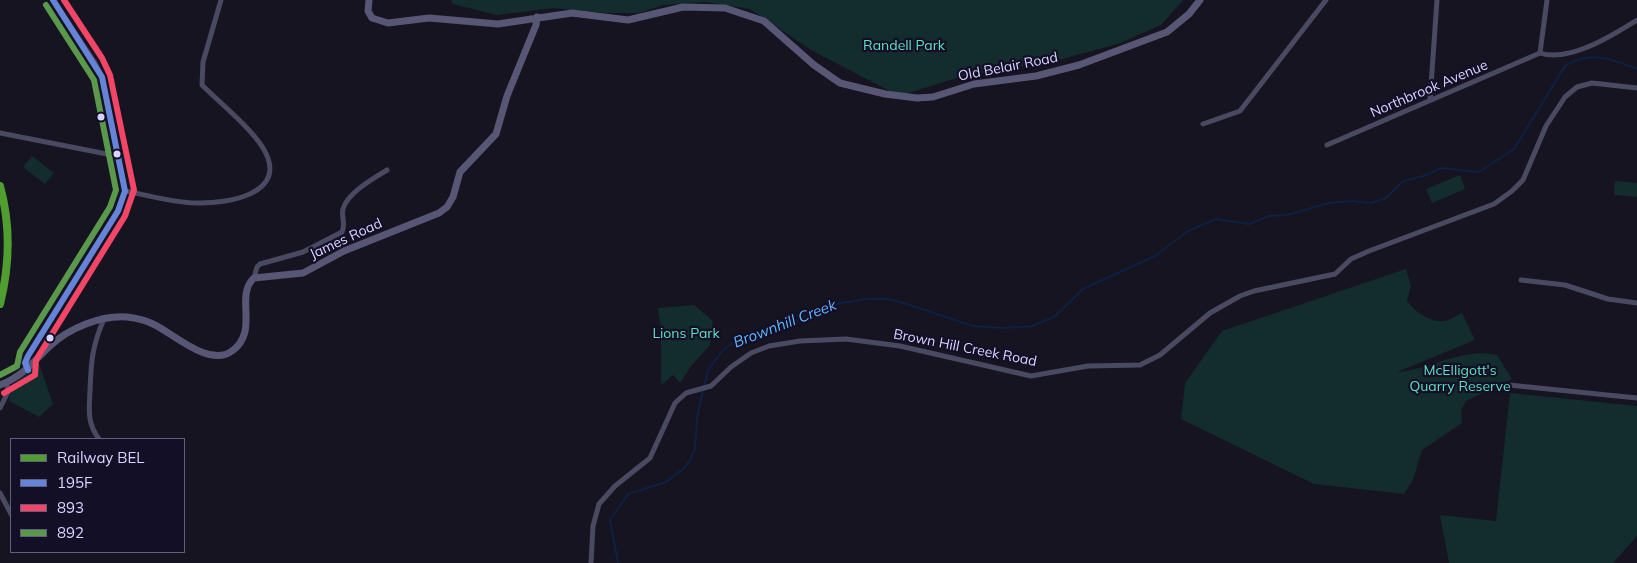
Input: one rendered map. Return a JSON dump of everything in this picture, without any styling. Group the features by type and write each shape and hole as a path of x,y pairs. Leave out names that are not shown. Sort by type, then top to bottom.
{"main road":[{"name":"Old Belair Road","path":"369,0 368,10 372,18 388,24 430,18 498,24 572,13 628,20 683,7 725,8 764,21 814,66 840,83 885,94 917,98 933,97 974,84 1036,76 1079,65 1167,32 1189,14 1200,0"},
{"name":"James Road","path":"254,278 303,273 344,251 413,222 432,217 447,207 454,197 460,172 496,134 508,96 536,25 536,17"},
{"path":"3,384 28,370 63,336 78,328 104,319 126,317 152,323 196,350 221,356 231,352 244,338 247,314 247,289 254,278"}],"street":[{"path":"28,370 25,363 28,356 118,211 124,191 102,77 95,63 53,0"},
{"path":"124,191 196,203 245,198 266,183 269,172 263,149 202,85 200,80 203,62 221,0"},
{"path":"1203,124 1240,111 1326,0"},
{"path":"1430,100 1437,0"},
{"path":"1547,0 1540,53 1549,56 1568,53 1605,39 1637,20"},
{"name":"Northbrook Avenue","path":"1327,145 1540,53"},
{"name":"Brown Hill Creek Road","path":"591,563 593,526 599,504 615,486 650,458 670,410 679,398 694,390 711,386 751,353 769,346 818,339 872,341 1031,376 1088,366 1140,365 1160,355 1210,313 1240,296 1254,291 1335,274 1351,260 1369,251 1494,204 1523,180 1537,142 1566,97 1577,87 1592,83 1637,88"},
{"path":"0,133 118,156"},
{"path":"254,278 256,267 260,264 303,252 342,232 345,222 343,209 347,201 368,181 387,170"},
{"path":"1521,280 1565,285 1608,299 1637,303"},
{"path":"98,438 90,426 90,364 92,349 104,319"},
{"path":"0,408 8,392 3,384"},
{"path":"1509,385 1637,398"},
{"path":"0,493 10,512"}],"green space":[{"name":"Randell Park","path":"451,0 1183,0 1161,25 1118,44 1062,59 957,78 899,96 811,50 750,9 705,2 663,5 639,13 605,13 553,8 497,15 453,4"},
{"path":"32,156 54,173 45,184 23,167"},
{"path":"1460,175 1465,189 1432,203 1426,189"},
{"path":"1615,181 1637,183 1637,197 1614,195"},
{"name":"McElligott's Quarry Reserve","path":"1406,269 1411,286 1407,300 1413,308 1428,318 1439,321 1449,320 1462,313 1475,340 1397,372 1459,356 1484,353 1497,355 1512,379 1466,401 1461,410 1462,423 1422,450 1413,480 1404,494 1314,484 1181,419 1185,383 1222,331"},
{"name":"Lions Park","path":"694,305 713,321 710,345 692,365 680,383 673,375 661,385 661,328 658,308"},
{"path":"39,364 53,404 39,417 9,401 12,385"},
{"path":"1510,393 1637,406 1637,536 1613,563 1449,563 1440,515 1496,521"}],"waterway":[{"name":"Brownhill Creek","path":"618,563 610,520 628,494 666,482 683,469 691,459 695,448 697,417 708,370 723,350 738,339 793,323 829,305 867,299 888,299 973,326 1003,328 1032,326 1054,317 1083,289 1155,256 1188,231 1216,219 1249,224 1269,216 1287,215 1329,203 1352,201 1372,203 1387,197 1403,181 1424,176 1441,168 1479,172 1514,149 1565,66 1574,61 1592,57 1609,59 1637,69"}],"rail line":[{"name":"BEL","path":"0,186 4,201 8,245 6,274 0,304"}],"transit line":[{"name":"195F","path":"28,370 25,363 28,356 118,211 125,191 102,77 53,0"},
{"name":"893","path":"4,393 35,375 36,360 125,216 134,190 110,75 102,58 64,0"},
{"name":"892","path":"0,375 17,366 20,352 110,207 116,190 94,80 46,5"}]}
